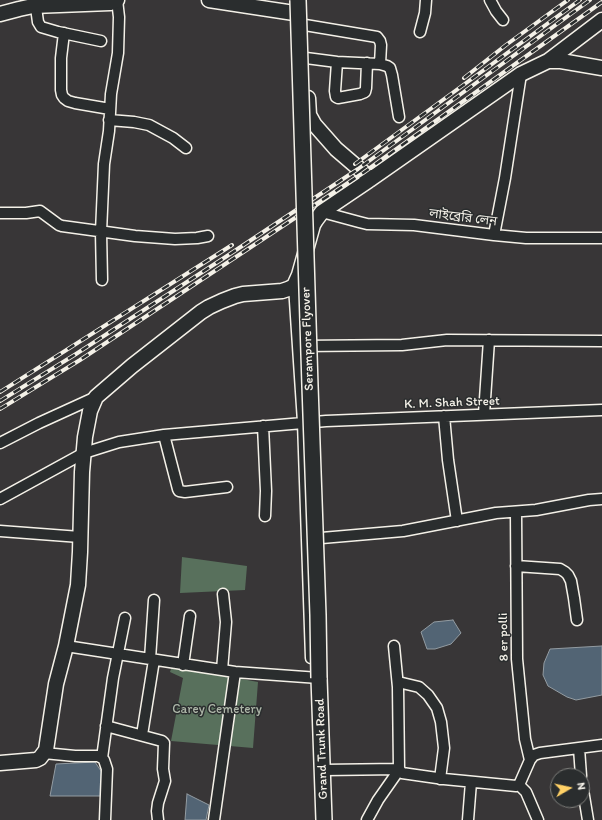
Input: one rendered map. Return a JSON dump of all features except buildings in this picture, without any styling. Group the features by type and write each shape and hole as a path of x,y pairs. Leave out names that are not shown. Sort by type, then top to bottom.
{"main road":[{"name":"Serampore Flyover","path":"295,4 318,607 316,678"},
{"name":"Grand Trunk Road","path":"316,678 323,770 324,820"}],"street":[{"path":"0,14 18,4 110,3 117,0 119,17 118,53 111,94 104,164 101,232 102,280"},
{"path":"305,0 306,58 310,118 319,131 336,149 372,179"},
{"path":"420,32 425,13 426,0"},
{"path":"490,0 503,20"},
{"path":"216,1 295,4 296,161"},
{"path":"36,3 38,22 41,27 101,41"},
{"path":"66,646 234,672 316,678 303,422 294,286 299,275 313,225 322,212 372,179 521,74 548,61 602,20"},
{"path":"305,25 376,37 380,41 380,64"},
{"path":"64,33 61,58 61,90 64,98 75,103 110,109"},
{"path":"306,58 337,62 380,64 387,66 392,75 399,117"},
{"path":"548,61 602,68"},
{"path":"337,62 335,91 336,97 338,98 363,94 365,92 367,64"},
{"path":"494,236 505,178 521,74"},
{"path":"109,120 149,125 173,138 186,148"},
{"path":"0,213 26,213 38,211 42,212 59,225 135,236 175,239 208,236"},
{"name":"লাইব্রেরি লেন","path":"322,212 367,224 414,225 494,236 526,238 602,238"},
{"path":"0,443 96,397 132,366 201,312 210,307 234,296 288,290 294,286"},
{"path":"298,346 402,345 447,340 602,341"},
{"path":"484,414 489,340"},
{"path":"0,763 36,760 44,754 46,750 56,684 66,646 78,585 80,569 84,453 87,422 90,410 96,397"},
{"name":"K. M. Shah Street","path":"0,499 84,453 115,443 164,435 303,422 602,410"},
{"path":"444,416 448,460 457,521"},
{"path":"263,426 266,491 265,516"},
{"path":"164,435 179,491 185,492 227,487"},
{"path":"308,539 403,531 496,513 536,510 588,500 602,499"},
{"name":"8 er polli","path":"516,512 517,659 525,739 530,760"},
{"path":"0,531 80,537"},
{"path":"516,566 560,569 565,572 571,581 577,620"},
{"path":"222,594 226,622 222,670"},
{"path":"142,735 152,660 154,600"},
{"path":"183,665 190,616"},
{"path":"106,820 107,769 102,758 124,618"},
{"path":"367,820 378,800 399,770 398,682 394,646"},
{"path":"214,820 234,672"},
{"path":"398,682 420,687 437,708 441,722 444,748 440,779"},
{"path":"106,726 142,735 164,743 163,769 165,781 158,803 158,820"},
{"path":"519,785 530,760 532,757 540,753 602,745"},
{"path":"579,748 580,768"},
{"path":"44,754 98,756 102,758"},
{"path":"323,770 399,770 406,774 440,779 514,786 519,785"},
{"path":"468,820 471,782"},
{"path":"519,785 526,792 538,820"},
{"path":"586,808 588,820"}],"green space":[{"path":"182,557 247,566 245,590 180,593"},
{"name":"Carey Cemetery","path":"172,666 258,682 253,748 171,741 183,678 170,672"}],"water":[{"path":"453,620 461,633 451,644 435,649 427,649 421,632 434,622"},
{"path":"602,646 602,695 576,700 567,697 548,686 543,675 544,663 550,649"},
{"path":"95,762 103,774 102,796 50,796 56,764"},
{"path":"187,794 209,805 206,820 185,820"}],"railway":[{"path":"464,78 506,45 568,0"},
{"path":"355,164 580,0"},
{"path":"0,401 76,354 358,169 590,0"},
{"path":"0,409 80,360 363,173 602,2"},
{"path":"0,392 232,245"}]}
